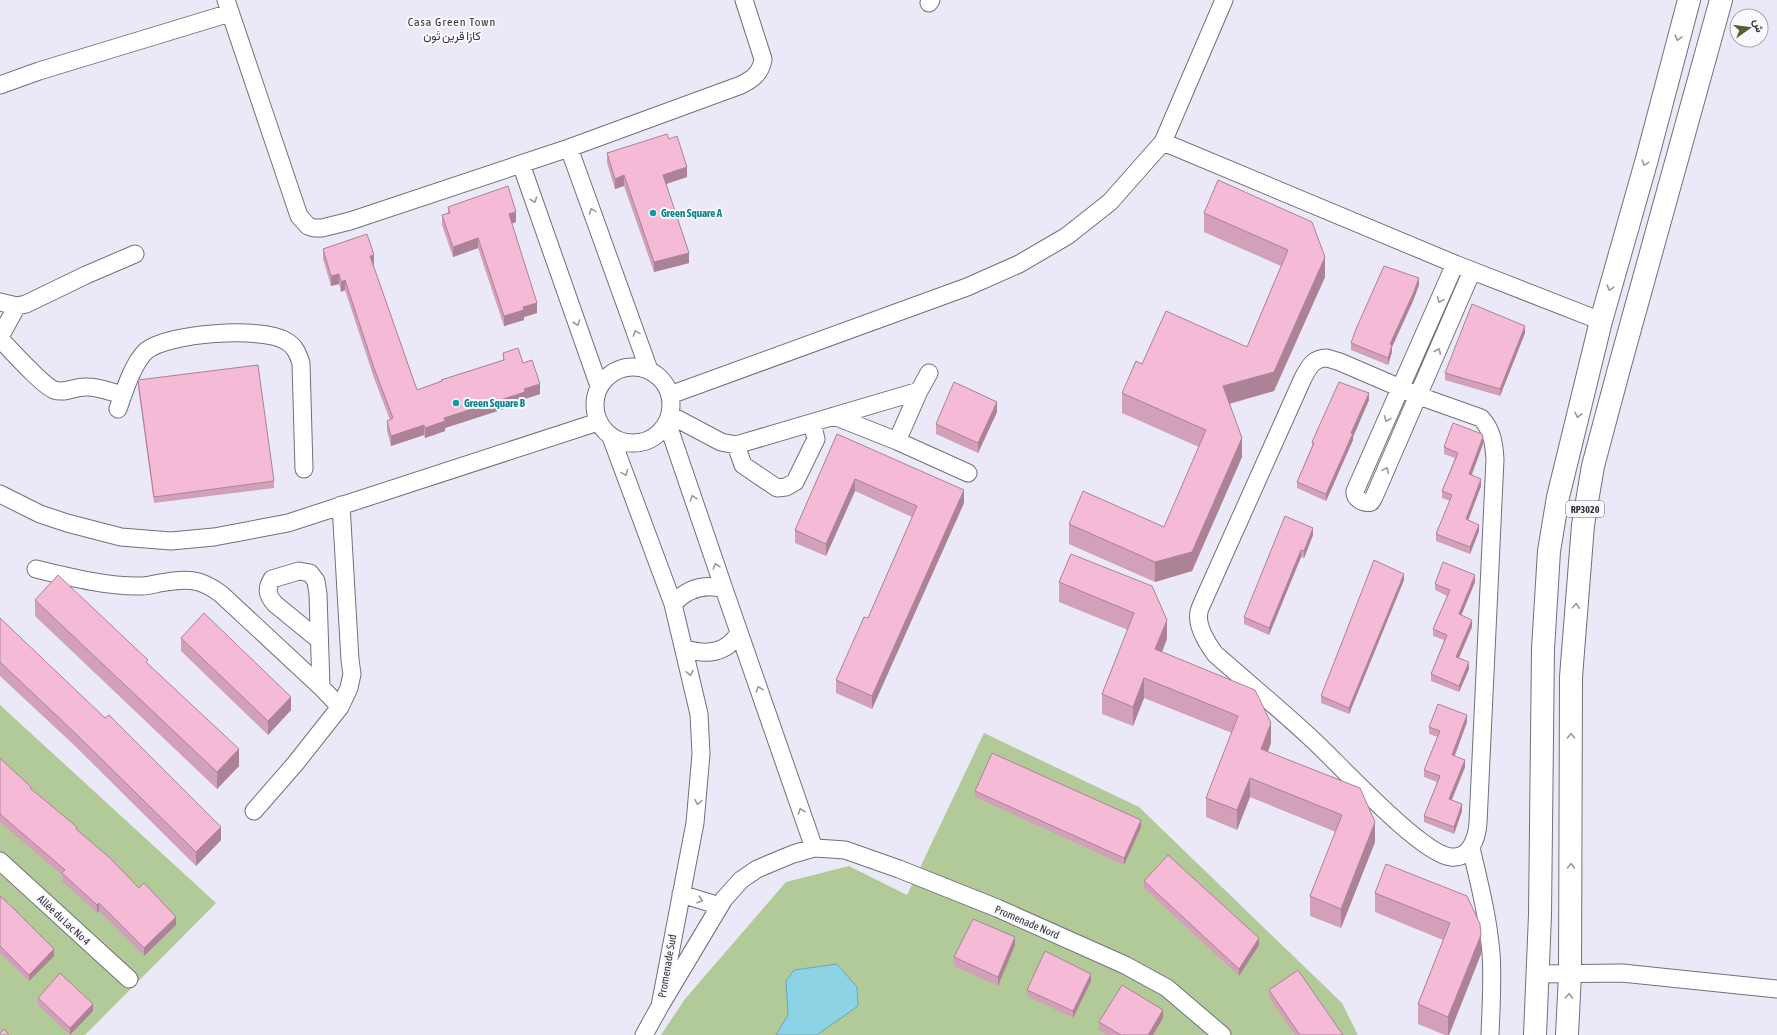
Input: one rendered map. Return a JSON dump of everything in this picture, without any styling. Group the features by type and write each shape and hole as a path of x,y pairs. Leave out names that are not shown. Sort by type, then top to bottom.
{"highway":[{"name":"RP3020","path":"1535,1035 1538,974 1543,656 1548,565 1558,497 1601,320 1647,160 1689,0"},
{"name":"RP3020","path":"1567,1035 1570,974 1571,678 1580,546 1586,502 1593,466 1620,365 1721,0"}],"street":[{"path":"0,85 228,7 299,216 308,226 322,228 350,221 569,148 715,96 752,79 761,69 763,59 744,0"},
{"path":"670,395 960,290 1019,264 1067,236 1096,214 1123,189 1163,142 1224,0"},
{"path":"1163,142 1472,271 1601,320"},
{"path":"569,148 649,370"},
{"path":"521,164 599,386"},
{"path":"0,302 17,306 26,304 86,275 135,254"},
{"path":"1455,264 1355,491 1356,496 1361,500 1369,503 1372,500 1472,271"},
{"path":"17,306 0,338 43,382 53,390 66,391 78,387 92,387 121,402 137,362 146,351 158,344 226,333 260,334 285,340 293,346 302,363 304,469"},
{"path":"1327,358 1401,387 1418,396 1481,418 1491,435 1494,447 1477,835 1466,853 1454,857 1436,852 1402,826 1314,740 1215,654 1205,638 1199,620 1199,612 1205,597 1311,364 1318,359 1327,358"},
{"path":"669,418 655,437 643,442 623,442 611,437 598,422 595,401 599,386 608,375 620,368 635,366 649,370 660,378 668,389 671,402 669,418 724,589 814,848"},
{"path":"897,441 919,391 929,373"},
{"path":"669,418 721,442 736,444 919,391"},
{"path":"834,416 897,441 968,473"},
{"path":"0,494 40,514 121,537 171,541 214,537 288,523 598,422"},
{"path":"736,444 743,465 777,488 786,487 796,482 816,439 812,422"},
{"path":"611,437 674,604 685,649 702,653 715,652 726,647 739,633"},
{"path":"254,811 295,764 340,707 349,688 352,674 341,505"},
{"path":"36,569 72,578 143,586 176,580 199,581 204,583 221,594 321,687 340,707"},
{"path":"674,604 682,595 693,589 712,587 724,589"},
{"path":"319,640 321,687"},
{"name":"Promenade Sud","path":"644,1035 660,1006 695,823 701,754 699,714 685,649"},
{"name":"Promenade Nord","path":"660,1006 720,906 734,887 758,869 784,856 814,848 845,850 871,859 997,908 1125,965 1167,988 1222,1035"},
{"path":"1470,848 1485,908 1491,953 1492,975 1490,1035"},
{"name":"Allée du Lac No 4","path":"0,861 129,979"},
{"path":"681,894 720,906"},
{"path":"1538,974 1622,972 1777,989"}],"green space":[{"path":"0,705 216,903 85,1035 0,1035"},
{"path":"984,733 1139,807 1342,1003 1358,1035 661,1035 685,999 786,882 849,866 907,895"}],"water":[{"path":"837,964 857,987 858,1006 817,1035 776,1035 788,1015 786,981 794,970"}],"building":[{"name":"Green Square A","path":"667,134 669,139 677,136 687,167 663,175 689,253 654,262 624,175 615,179 607,153"},
{"path":"1218,180 1312,222 1325,257 1274,372 1223,386 1242,438 1192,552 1155,562 1069,524 1083,491 1164,527 1206,430 1122,393 1136,361 1142,364 1166,311 1247,347 1288,250 1204,213"},
{"path":"508,186 516,212 509,214 537,303 523,307 524,310 504,316 478,238 453,247 442,215 450,213 448,207"},
{"path":"367,234 374,255 370,256 417,390 442,381 441,380 504,360 503,353 518,348 523,363 532,360 540,384 524,389 525,392 444,418 445,421 425,428 424,425 391,436 387,421 393,418 374,368 345,280 341,282 339,274 331,276 323,249"},
{"path":"1384,266 1419,278 1390,344 1392,345 1388,358 1351,343"},
{"path":"1472,304 1525,326 1500,389 1445,373"},
{"path":"258,365 274,481 154,497 138,380"},
{"path":"954,382 997,402 978,443 936,424"},
{"path":"1339,382 1369,393 1326,494 1297,482 1314,443 1312,442"},
{"path":"1453,423 1482,434 1483,437 1469,474 1481,479 1466,519 1479,525 1470,547 1436,534 1452,495 1442,491 1458,453 1444,447"},
{"path":"837,434 964,490 872,696 836,680 864,617 868,618 917,506 855,479 826,544 795,530"},
{"path":"1285,516 1313,528 1304,551 1301,550 1269,628 1244,617"},
{"path":"1071,554 1152,586 1167,620 1155,649 1255,690 1271,723 1261,749 1360,788 1375,822 1341,909 1310,896 1342,815 1250,778 1237,810 1206,798 1238,716 1144,678 1133,707 1102,694 1134,613 1059,582"},
{"path":"1374,560 1404,574 1349,708 1321,696"},
{"path":"1443,562 1475,575 1459,614 1472,620 1456,657 1469,662 1459,686 1431,674 1447,635 1433,629 1450,590 1435,584"},
{"path":"58,575 148,660 146,662 239,749 217,772 35,600"},
{"path":"204,613 291,697 268,721 181,638"},
{"path":"0,618 105,718 109,715 221,827 196,852 75,733 0,662"},
{"path":"1438,704 1467,715 1452,755 1465,760 1449,799 1462,804 1454,827 1424,816 1440,776 1424,770 1440,731 1429,727"},
{"path":"992,753 1141,820 1124,858 975,791"},
{"path":"0,758 31,787 30,788 77,827 76,829 110,858 139,888 144,883 176,917 144,948 99,903 97,905 62,873 65,870 0,814"},
{"path":"1168,855 1259,938 1239,969 1144,881"},
{"path":"1386,864 1467,896 1480,924 1481,935 1448,1017 1418,1004 1450,923 1375,893"},
{"path":"0,896 54,949 29,975 0,946"},
{"path":"973,919 1015,937 998,977 954,957"},
{"path":"1045,951 1091,974 1073,1011 1027,990"},
{"path":"1298,970 1343,1035 1300,1035 1269,990"},
{"path":"60,973 93,1004 70,1028 38,998"},
{"path":"1122,985 1163,1010 1148,1035 1121,1035 1099,1022"},
{"path":"4,1029 9,1035 0,1035"}],"place":[{"name":"Green Square A","path":"653,213"},
{"name":"Green Square B","path":"456,403"}],"district":[{"name":"Casa Green Town كازا قرين تَون","path":"452,29"}]}
